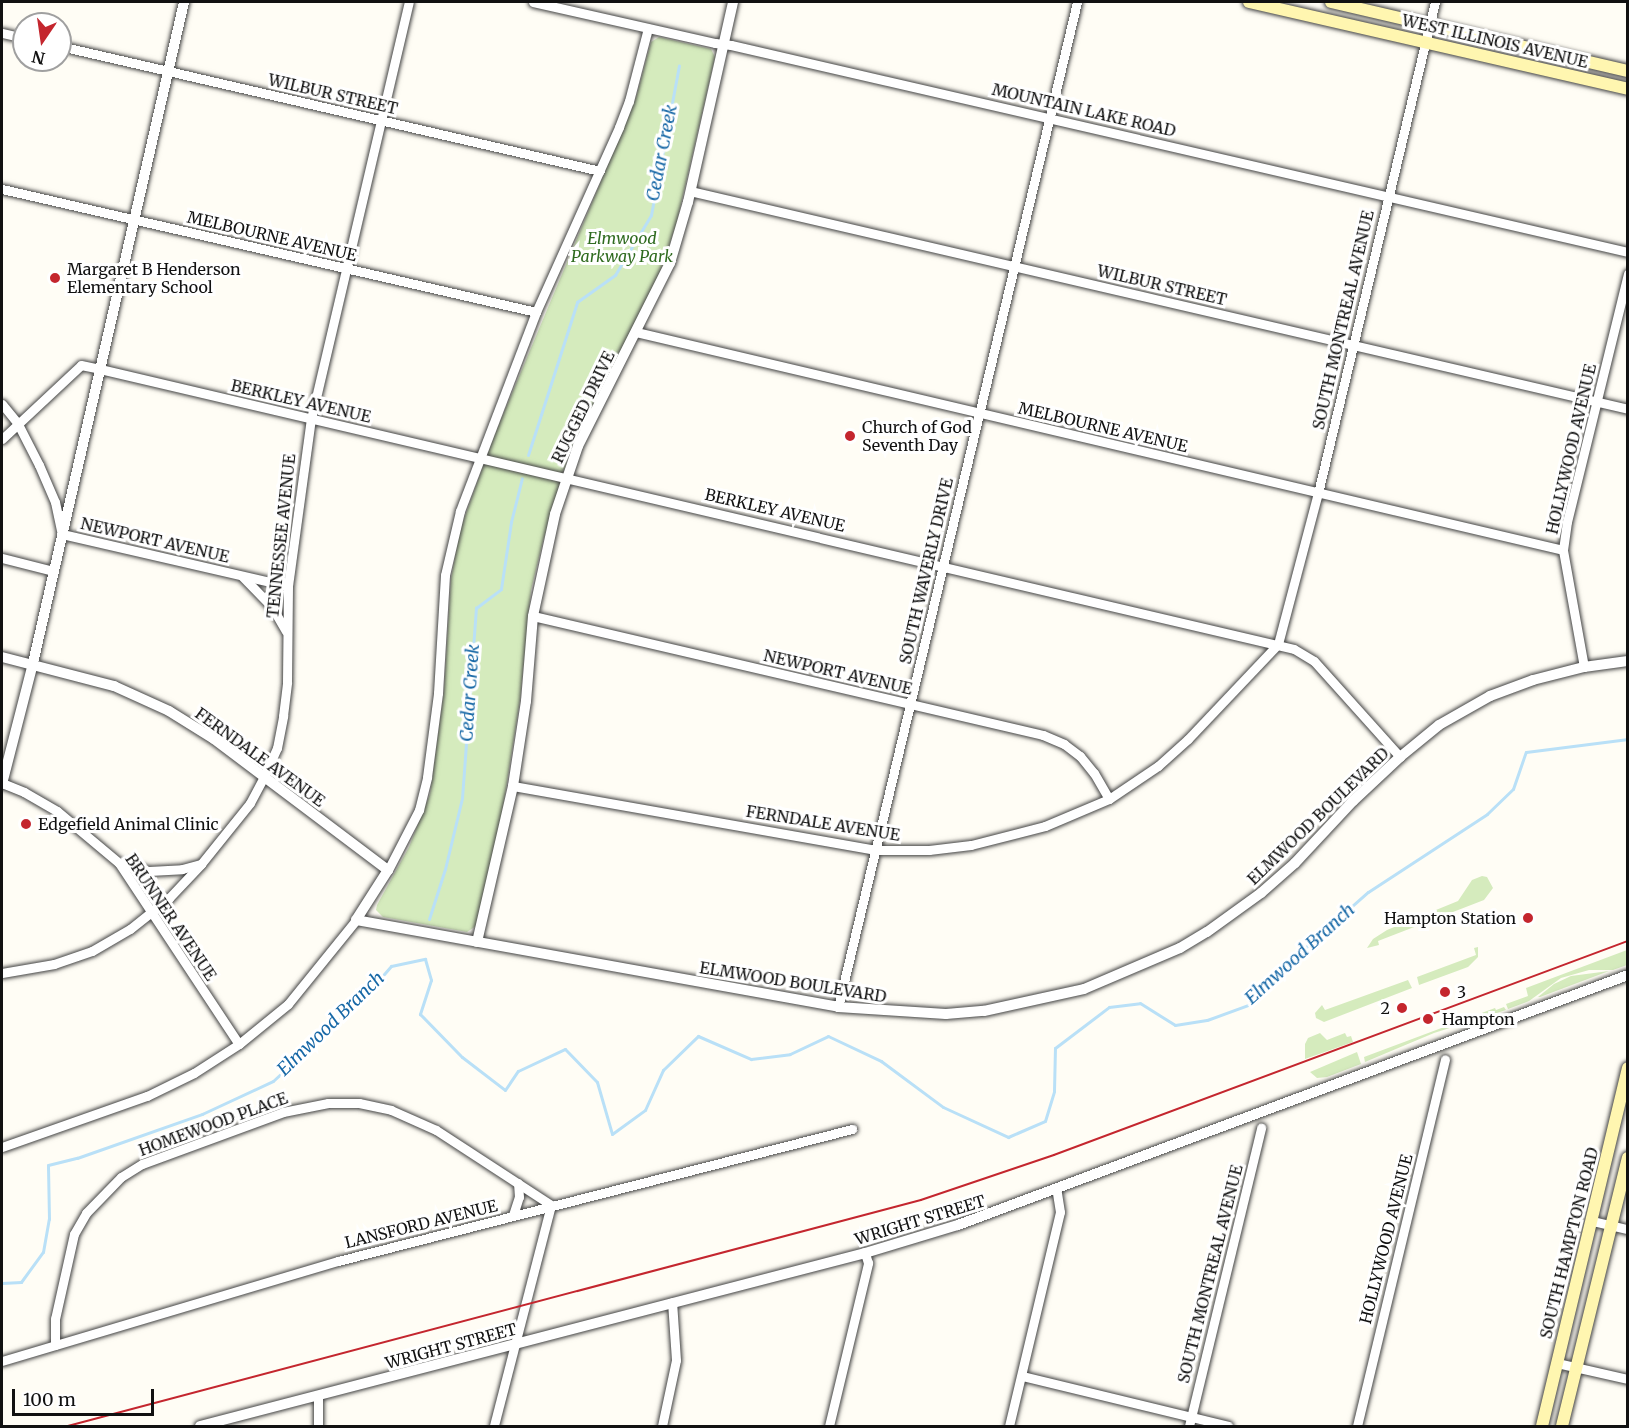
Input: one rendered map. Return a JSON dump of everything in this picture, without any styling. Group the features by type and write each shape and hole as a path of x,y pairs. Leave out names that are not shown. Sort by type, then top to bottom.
{"main road":[{"name":"WEST ILLINOIS AVENUE","path":"1253,2 1628,89"},
{"name":"WEST ILLINOIS AVENUE","path":"1332,2 1628,70"},
{"name":"SOUTH HAMPTON ROAD","path":"1542,1426 1627,1070"},
{"path":"1562,1426 1628,1158"}],"street":[{"path":"2,783 6,755 33,663 184,2"},
{"name":"TENNESSEE AVENUE","path":"2,973 54,964 93,951 153,912 201,864 250,803 277,748 287,682 288,586 298,499 311,419 409,2"},
{"name":"MOUNTAIN LAKE ROAD","path":"533,2 1049,117 1628,252"},
{"name":"RUGGED DRIVE","path":"477,942 513,786 526,701 533,616 546,547 566,477 578,446 670,263 690,190 733,2"},
{"name":"SOUTH WAVERLY DRIVE","path":"838,1007 1077,2"},
{"name":"SOUTH MONTREAL AVENUE","path":"1278,644 1318,493 1435,2"},
{"path":"3,1146 147,1096 194,1073 239,1044 288,1004 356,920 388,870 419,810 428,777 438,693 445,575 460,511 536,312 629,101 648,28"},
{"name":"WILBUR STREET","path":"72,49 600,171"},
{"name":"MELBOURNE AVENUE","path":"2,189 536,312"},
{"name":"WILBUR STREET","path":"690,190 1628,409"},
{"name":"HOLLYWOOD AVENUE","path":"1584,667 1563,550 1567,522 1628,273"},
{"name":"MELBOURNE AVENUE","path":"636,332 1563,550"},
{"path":"2,439 81,365 100,369"},
{"name":"BERKLEY AVENUE","path":"100,369 1278,644 1294,649 1314,661 1400,757"},
{"path":"2,404 18,424 39,465 55,502 62,534"},
{"name":"NEWPORT AVENUE","path":"62,534 288,586"},
{"path":"2,558 53,571"},
{"name":"NEWPORT AVENUE","path":"241,575 272,607 286,632"},
{"name":"NEWPORT AVENUE","path":"533,616 1043,735 1064,744 1087,765 1109,799"},
{"name":"FERNDALE AVENUE","path":"513,786 877,850 929,850 971,846 1045,826 1109,799 1158,766 1188,739 1278,644"},
{"name":"FERNDALE AVENUE","path":"2,657 89,678 139,696 193,726 388,870"},
{"name":"ELMWOOD BOULEVARD","path":"356,920 838,1007 946,1014 984,1011 1084,989 1152,962 1208,932 1261,893 1295,863 1353,801 1400,757 1439,725 1490,696 1533,680 1584,667 1628,661"},
{"name":"BRUNNER AVENUE","path":"2,783 24,792 57,811 119,863 239,1044"},
{"path":"119,863 149,871 182,869 201,864"},
{"name":"WRIGHT STREET","path":"200,1426 865,1253 1003,1210 1056,1188 1628,975"},
{"name":"HOLLYWOOD AVENUE","path":"1356,1426 1445,1059"},
{"name":"HOMEWOOD PLACE","path":"55,1345 55,1318 74,1234 86,1213 102,1194 121,1177 142,1164 284,1112 328,1103 359,1103 391,1110 436,1130 551,1205"},
{"name":"SOUTH MONTREAL AVENUE","path":"1190,1422 1261,1128"},
{"name":"LANSFORD AVENUE","path":"2,1361 338,1260 852,1129"},
{"path":"513,1215 519,1197 518,1183"},
{"path":"1009,1426 1060,1212 1056,1188"},
{"path":"494,1426 551,1205"},
{"path":"1592,1221 1628,1229"},
{"path":"829,1426 868,1263 865,1253"},
{"path":"662,1426 676,1360 672,1302"},
{"path":"1557,1363 1628,1379"},
{"path":"1022,1376 1190,1422 1228,1426"},
{"path":"318,1395 318,1426"}],"green space":[{"name":"Elmwood Parkway Park","path":"659,37 711,49 715,57 677,221 664,262 636,325 569,453 543,541 531,590 520,700 501,820 476,926 467,932 383,917 376,910 377,905 409,847 430,794 444,691 451,579 460,530 494,436 636,98 651,42"},
{"path":"1482,876 1487,877 1493,888 1484,900 1378,941 1379,945 1367,948 1373,939 1387,930 1458,901 1472,880"},
{"path":"1478,947 1478,957 1468,967 1419,985 1417,977 1476,955 1474,948"},
{"path":"1627,950 1627,965 1613,970 1589,970 1561,978 1529,1001 1508,1009 1506,1004 1528,996 1526,988"},
{"path":"1609,971 1538,997 1554,984 1571,976"},
{"path":"1408,980 1412,988 1324,1022 1316,1018 1315,1013 1322,1005 1325,1010"},
{"path":"1504,1007 1506,1010 1434,1033 1365,1062 1364,1057 1495,1008 1496,1010"},
{"path":"1320,1033 1327,1040 1345,1033 1347,1037 1351,1036 1353,1042 1305,1059 1305,1044 1308,1038"},
{"path":"1357,1052 1361,1064 1327,1077 1317,1078 1310,1072"}],"waterway":[{"name":"Cedar Creek","path":"528,455 577,302 615,275 651,215 679,66"},
{"name":"Cedar Creek","path":"429,919 445,869 462,798 476,608 501,589 511,522 522,478"},
{"name":"Elmwood Branch","path":"2,1283 21,1282 43,1252 49,1219 48,1165 77,1158 202,1114 273,1081 365,996 391,966 425,959 431,980 420,1014 462,1057 505,1090 518,1071 565,1049 597,1082 612,1134 645,1110 663,1070 698,1036 751,1059 790,1054 828,1036 881,1061 943,1107 1008,1137 1045,1121 1054,1091 1055,1048 1109,1007 1140,1003 1175,1025 1207,1020 1251,1004 1308,945 1368,892 1487,814 1513,789 1526,752 1628,739"}],"tram line":[{"path":"68,1426 921,1200 1054,1155 1628,941"}],"place":[{"name":"Margaret B Henderson Elementary School","path":"55,278"},
{"name":"Church of God Seventh Day","path":"850,436"},
{"name":"Edgefield Animal Clinic","path":"26,824"},
{"name":"Hampton Station","path":"1528,918"},
{"name":"3","path":"1445,992"},
{"name":"2","path":"1402,1008"},
{"name":"Hampton","path":"1428,1019"}]}
